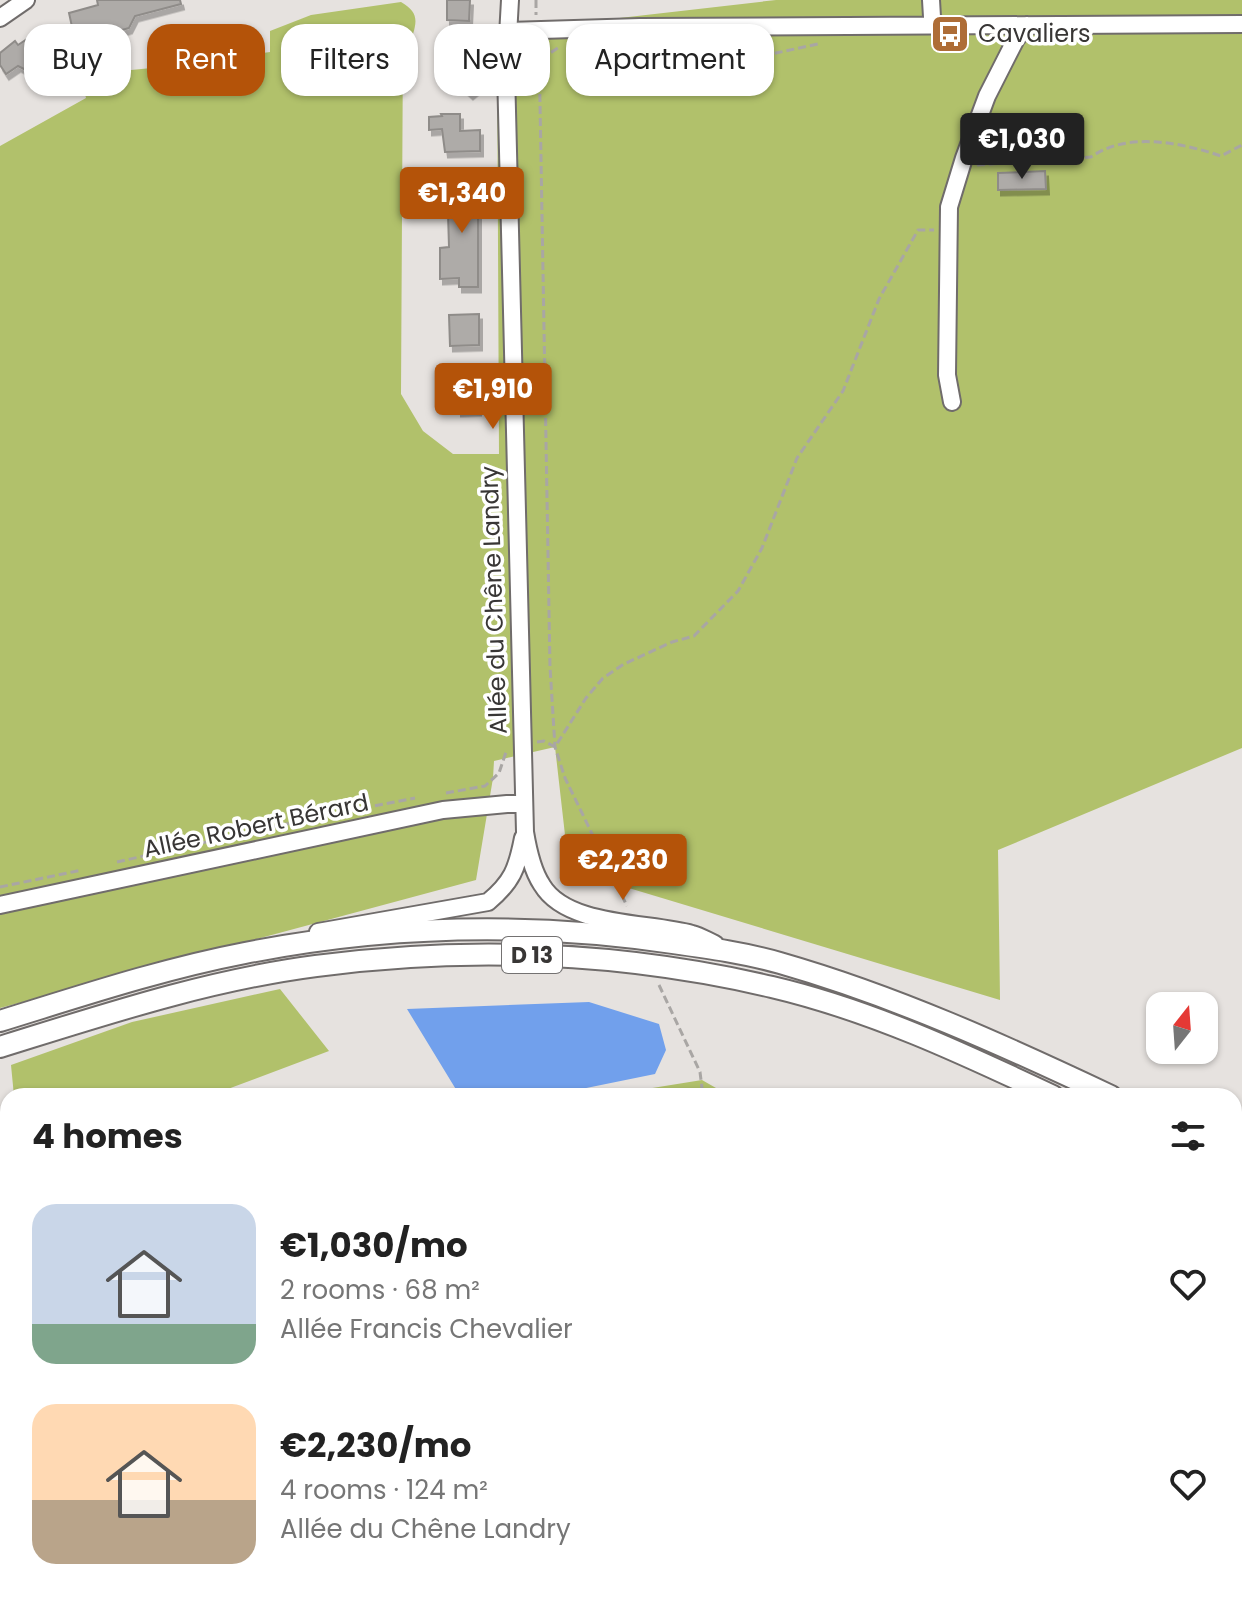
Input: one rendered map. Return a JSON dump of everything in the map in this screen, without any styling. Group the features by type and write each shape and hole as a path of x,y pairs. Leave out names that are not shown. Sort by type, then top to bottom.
{"main road":[{"name":"D 13","path":"0,1021 179,968 322,941 464,927 629,936 731,951 804,970 937,1016 1094,1088"},
{"name":"D 13","path":"0,1047 197,990 314,966 405,957 540,955 587,957 773,987 936,1042 1036,1088"}],"street":[{"path":"0,18 26,0"},
{"name":"Allée du Chêne Landry","path":"508,24 510,0"},
{"path":"931,0 936,25"},
{"path":"550,30 1242,24"},
{"path":"952,402 947,375 949,207 987,96 1016,39 1027,25"},
{"name":"Allée du Chêne Landry","path":"506,96 522,742 525,832 529,855 542,887 557,901 590,917 692,934 731,951"},
{"name":"Allée Robert Bérard","path":"0,905 443,810 524,804"},
{"name":"Allée du Chêne Landry","path":"246,953 286,937 488,902 504,889 514,875 525,832"}],"path":[{"path":"542,96 550,667 555,747 565,778 632,917"},
{"path":"961,166 1091,157 1106,146 1135,143 1187,145 1221,156 1242,145"},
{"path":"555,747 586,698 603,678 624,664 672,642 694,636 738,591 762,548 797,458 843,391 879,299 918,230 949,231"},
{"path":"435,795 485,786 499,773 505,750 522,742 544,741 555,747"},
{"path":"106,865 422,797"},
{"path":"0,887 93,868"},
{"path":"657,981 700,1072 702,1088"}],"green space":[{"path":"776,0 1242,0 1242,748 998,850 1000,1000 569,870 555,747 494,761 476,880 0,1008 0,146 85,96 131,96 131,70 147,68 147,96 265,96 265,53 270,52 270,31 281,27 281,96 403,96 401,394 423,431 453,454 499,454 497,96 550,96 550,26 566,24 566,96 774,96 774,24 567,24"},
{"path":"401,2 413,12 415,24 288,24 311,15"},
{"path":"280,989 329,1051 230,1088 13,1088 11,1065 132,1022"},
{"path":"702,1080 716,1088 652,1088"}],"water":[{"path":"589,1002 659,1024 666,1050 655,1074 586,1088 455,1088 407,1009"}],"building":[{"path":"97,0 180,0 181,4 135,16 131,24 71,24 69,13 98,5"},
{"path":"447,0 470,0 469,21 447,20"},
{"path":"15,41 18,45 24,41 24,69 18,66 6,74 0,65 0,53"},
{"path":"460,114 460,131 480,130 480,151 445,152 442,129 429,130 429,117"},
{"path":"1045,171 1046,189 998,190 998,173"},
{"path":"447,180 474,180 474,191 478,191 478,287 459,287 459,278 440,279 440,248 449,247"},
{"path":"479,314 479,345 450,346 449,315"},
{"path":"478,378 478,410 458,411 458,399 446,400 446,379"}],"place":[{"name":"Cavaliers","path":"950,34"}]}
